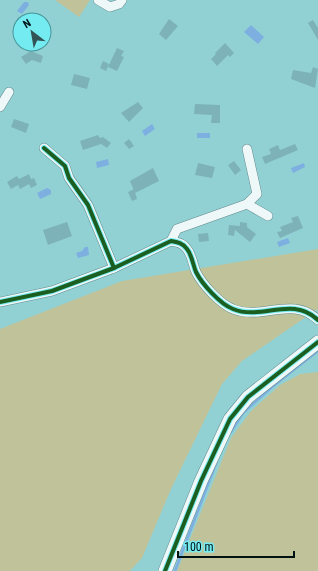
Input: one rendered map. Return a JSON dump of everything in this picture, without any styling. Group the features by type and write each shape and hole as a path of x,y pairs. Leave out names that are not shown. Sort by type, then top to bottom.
{"main road":[{"path":"165,571 201,482 230,419 248,397 318,342"}],"street":[{"path":"98,0 110,7 120,4 122,0"},
{"path":"0,107 9,92"},
{"path":"44,148 65,166 69,178 88,205 114,268"},
{"path":"171,241 177,229 247,204 257,194 247,148"},
{"path":"247,204 268,216"},
{"path":"0,302 52,291 114,268 171,241 181,243 187,249 197,274 210,291 232,308 250,313 294,308 306,312 318,320"}],"green space":[{"path":"55,0 90,0 79,17"},
{"path":"318,249 318,311 316,310 242,361 222,384 171,489 142,558 130,571 0,571 0,329 122,281"},
{"path":"318,372 318,571 177,571 231,438 251,411 280,385 300,374"}],"water":[{"path":"24,2 28,2 29,5 24,12 17,11"},
{"path":"251,25 264,37 258,44 244,32"},
{"path":"152,124 155,129 145,136 142,131"},
{"path":"197,133 210,133 210,138 197,138"},
{"path":"108,159 109,165 97,168 96,162"},
{"path":"304,163 305,167 293,173 291,168"},
{"path":"47,188 51,190 51,194 40,199 37,193"},
{"path":"288,238 290,243 279,247 277,242"},
{"path":"85,247 88,247 89,255 78,258 76,253 82,251"}],"building":[{"path":"169,19 178,26 166,40 159,34"},
{"path":"313,20 318,28 318,40 308,23"},
{"path":"225,43 234,53 230,57 228,55 217,66 211,59"},
{"path":"117,48 124,51 121,56 124,57 117,71 108,67"},
{"path":"29,52 43,56 41,63 32,60 26,64 21,57"},
{"path":"103,61 109,64 106,71 100,68"},
{"path":"313,67 318,69 315,88 291,79 293,70 311,73"},
{"path":"74,74 90,78 87,89 71,85"},
{"path":"138,102 143,108 129,122 121,113"},
{"path":"195,104 220,105 220,123 211,123 212,115 194,114"},
{"path":"14,119 29,124 26,133 11,127"},
{"path":"98,135 100,138 103,137 111,143 107,148 101,144 83,150 80,141"},
{"path":"129,139 134,146 129,149 124,143"},
{"path":"295,144 298,150 265,164 262,157 271,154 269,149 278,145 280,150"},
{"path":"234,161 241,170 235,175 228,165"},
{"path":"198,163 215,167 212,178 195,175"},
{"path":"153,168 159,181 135,193 130,181"},
{"path":"29,174 31,179 34,178 37,185 31,188 29,184 20,189 18,185 11,189 7,182 17,176 19,179"},
{"path":"134,189 137,199 132,201 128,192"},
{"path":"298,216 303,228 280,238 277,232 282,231 280,227 293,222 291,218"},
{"path":"67,222 72,236 48,245 43,230"},
{"path":"240,222 247,223 247,227 256,234 250,242 235,230 234,236 228,235 229,225 240,226"},
{"path":"208,233 209,241 199,242 198,234"}],"waterway":[{"path":"231,432 243,413 272,387 318,351"},
{"path":"175,571 217,461"}],"cycle path":[{"path":"44,148 65,166 69,178 88,205 114,268"},
{"path":"0,302 52,291 114,268 171,241 184,245 189,251 196,272 202,282 217,298 233,309 244,312 298,309 308,313 318,320"},
{"path":"165,571 201,481 230,419 248,397 318,342"}]}
